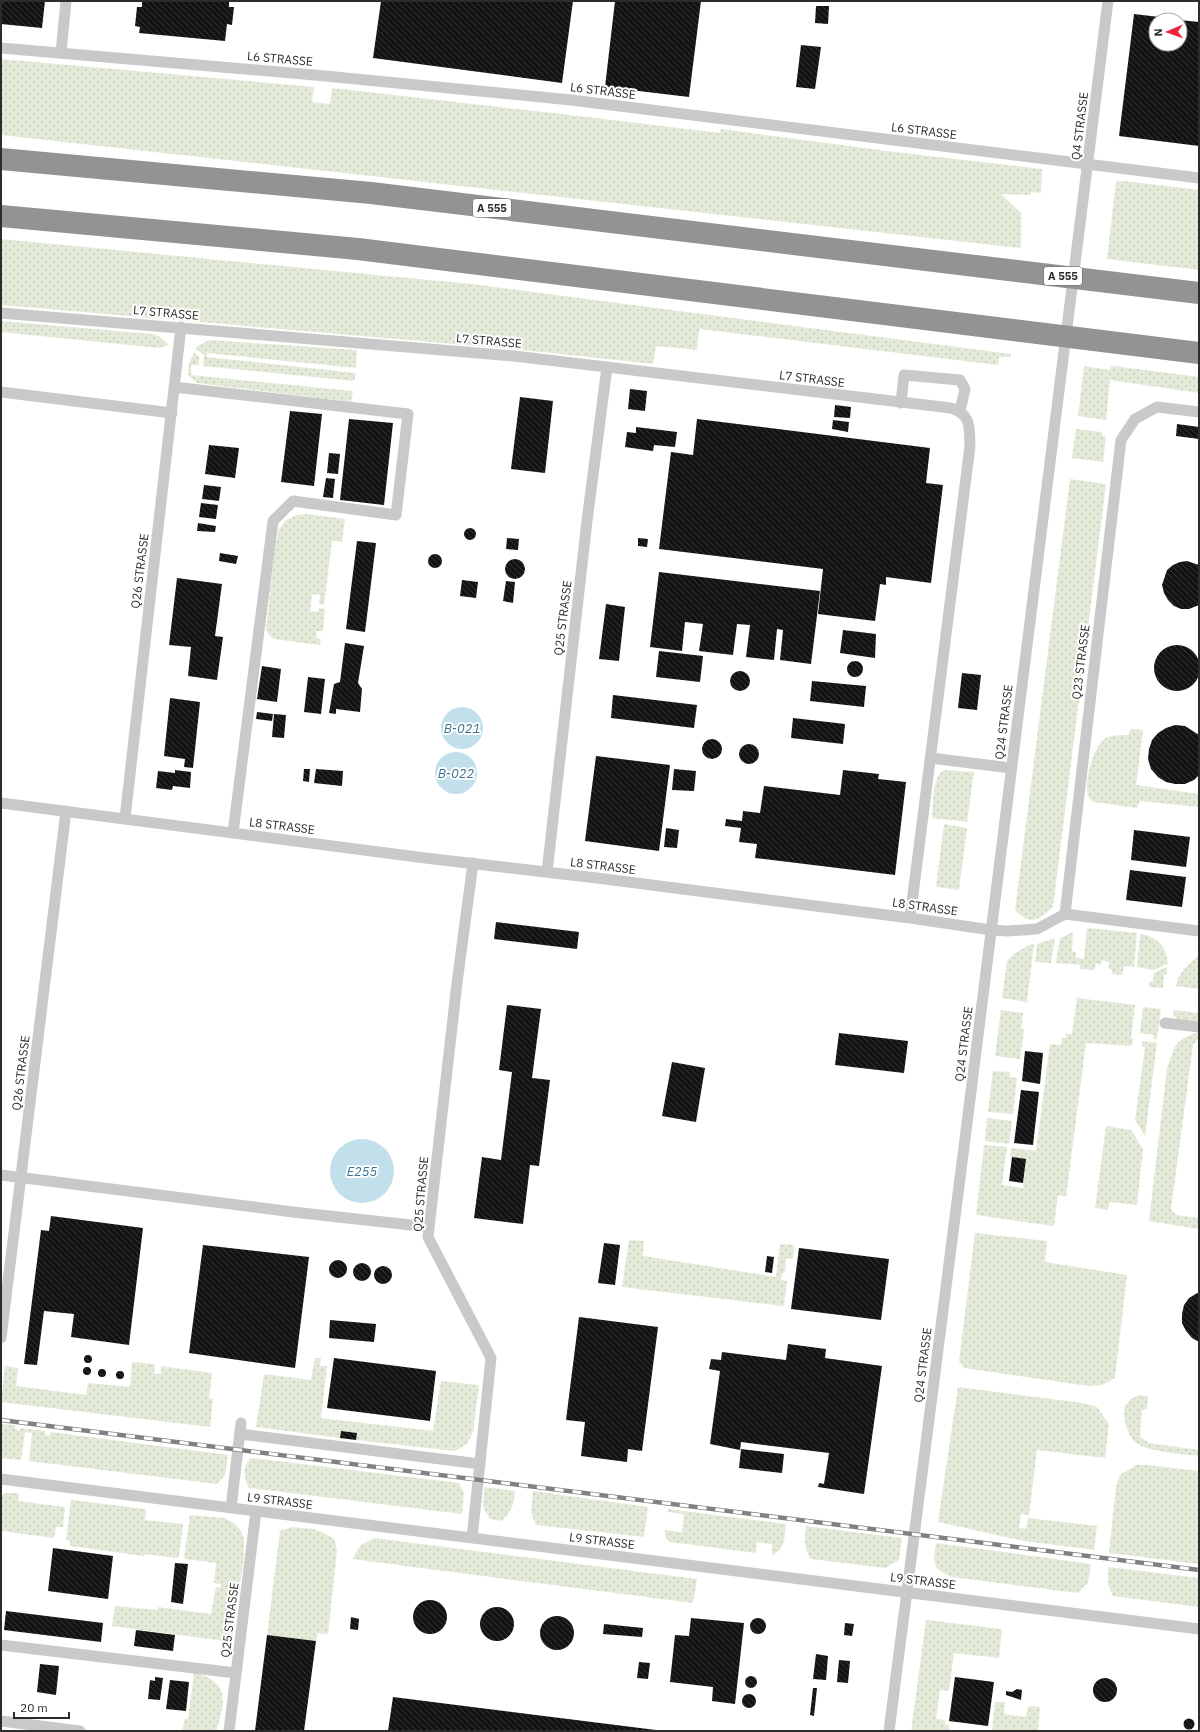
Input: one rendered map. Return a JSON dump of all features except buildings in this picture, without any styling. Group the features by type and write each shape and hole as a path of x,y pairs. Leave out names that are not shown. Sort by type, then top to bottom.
{"highway":[{"name":"A 555","path":"1,159 371,193 1199,293"},
{"path":"1,216 358,249 1199,353"}],"lane":[{"path":"61,53 66,1"},
{"name":"Q4 STRASSE","path":"1064,360 1108,1"},
{"name":"L6 STRASSE","path":"1,48 323,75 571,100 1199,178"},
{"name":"L7 STRASSE","path":"1,313 514,356 951,408 960,411"},
{"name":"Q26 STRASSE","path":"124,818 182,327"},
{"name":"Q24 STRASSE","path":"889,1731 908,1592 1011,768 1064,360"},
{"name":"Q25 STRASSE","path":"547,872 587,521 607,367"},
{"path":"901,403 904,375 960,380 965,389 960,411 969,421 970,446 910,918"},
{"path":"174,387 408,414 396,515 293,501 273,521 233,833"},
{"path":"1,392 172,413"},
{"name":"Q23 STRASSE","path":"1065,914 1120,440 1135,419 1157,408 1199,412"},
{"path":"931,758 1011,768"},
{"name":"L8 STRASSE","path":"1,803 910,918 991,930 1007,931 1037,929 1065,914"},
{"name":"Q26 STRASSE","path":"1,1338 66,811"},
{"name":"Q25 STRASSE","path":"472,1538 491,1358 428,1237 457,983 473,863"},
{"path":"1065,914 1199,931"},
{"path":"1166,1023 1199,1027"},
{"path":"1,1175 285,1211 429,1227"},
{"path":"231,1508 241,1423"},
{"path":"240,1434 480,1464"},
{"name":"L9 STRASSE","path":"1,1480 1199,1629"},
{"name":"Q25 STRASSE","path":"229,1731 256,1511"},
{"path":"1,1645 236,1674"},
{"path":"1,1721 80,1731"}],"green space":[{"path":"1,59 314,87 312,102 330,104 332,88 720,133 721,129 895,152 1042,169 1041,193 1031,192 1031,195 1001,194 1021,213 1021,248 1,135"},
{"path":"1124,181 1199,190 1199,270 1107,259 1116,182"},
{"path":"1,239 471,284 1011,354 1011,357 999,357 998,365 699,329 697,350 656,346 653,364 514,349 1,305"},
{"path":"1,321 152,334 160,337 169,345 159,348 1,332"},
{"path":"209,340 357,350 356,368 207,353 207,357 356,373 354,381 203,366 204,355 195,348"},
{"path":"194,353 199,356 199,365 191,365 191,375 353,391 351,402 197,383 188,375 189,363"},
{"path":"1084,366 1110,370 1111,366 1122,367 1199,377 1199,393 1110,380 1106,420 1078,416"},
{"path":"1076,429 1102,432 1102,436 1106,437 1103,462 1072,458"},
{"path":"1070,479 1106,484 1053,907 1038,918 1030,920 1025,919 1015,910"},
{"path":"307,514 345,519 342,542 332,541 324,605 319,604 320,595 312,594 310,611 318,612 319,608 325,609 323,631 317,631 316,638 321,639 320,645 274,639 269,635 266,629 275,547 279,529 286,520 297,515"},
{"path":"1131,729 1143,730 1136,785 1199,794 1199,807 1140,801 1137,808 1094,802 1090,798 1087,789 1088,773 1097,748 1106,738 1128,735"},
{"path":"944,770 974,772 967,822 932,818 935,785 940,774"},
{"path":"944,824 967,828 959,890 936,887"},
{"path":"1087,928 1137,933 1134,967 1124,966 1122,975 1112,974 1112,970 1108,968 1110,963 1103,960 1100,965 1096,963 1094,970 1080,969 1080,965 1056,963 1060,938 1073,932 1072,951 1076,952 1076,958 1084,959"},
{"path":"1140,934 1151,937 1160,943 1166,952 1168,964 1153,970 1137,967"},
{"path":"1055,938 1051,963 1035,962 1037,944"},
{"path":"1031,944 1034,944 1027,1002 1002,998 1007,961 1015,953"},
{"path":"1199,955 1199,989 1176,986 1181,973"},
{"path":"1167,967 1167,974 1164,974 1163,988 1149,987 1149,982 1153,982 1154,973"},
{"path":"1077,998 1135,1005 1131,1038 1133,1039 1132,1046 1086,1043 1066,1197 1058,1195 1054,1226 976,1215 984,1145 1007,1147 1002,1185 1023,1188 1026,1159 1010,1157 1011,1148 1036,1151 1050,1044 1061,1045 1062,1038 1066,1038 1066,1034 1072,1034"},
{"path":"1143,1007 1161,1009 1157,1039 1153,1039 1154,1035 1140,1033"},
{"path":"1001,1010 1023,1013 1021,1029 1024,1030 1020,1059 995,1056"},
{"path":"1173,1010 1199,1013 1199,1022 1178,1019 1174,1016"},
{"path":"1199,1032 1199,1038 1193,1045 1171,1209 1176,1215 1199,1218 1199,1229 1149,1221 1167,1068 1174,1048 1177,1044 1185,1038"},
{"path":"1142,1041 1157,1043 1145,1136 1135,1120 1145,1047 1142,1046"},
{"path":"993,1071 1010,1072 1009,1077 1017,1078 1013,1114 988,1112"},
{"path":"987,1118 1012,1121 1009,1144 985,1141"},
{"path":"1106,1126 1131,1130 1143,1149 1137,1205 1110,1202 1108,1210 1095,1208"},
{"path":"975,1233 1047,1241 1045,1262 1127,1275 1115,1378 1102,1385 1088,1386 964,1368 959,1361"},
{"path":"629,1240 644,1241 643,1256 776,1277 780,1244 794,1245 793,1259 786,1258 785,1273 782,1273 781,1280 787,1281 784,1306 622,1287"},
{"path":"315,1358 321,1358 320,1366 327,1366 321,1418 433,1431 441,1381 479,1385 473,1432 467,1444 455,1451 356,1440 357,1433 341,1431 340,1438 256,1427 264,1374 311,1380"},
{"path":"132,1362 155,1364 154,1374 161,1374 161,1366 212,1373 209,1398 213,1399 210,1427 1,1402 5,1366 18,1368 16,1386 86,1395 88,1383 130,1387"},
{"path":"958,1387 1082,1403 1097,1407 1109,1424 1105,1458 1037,1450 1029,1515 1021,1514 1019,1528 1026,1529 1028,1518 1097,1526 1094,1550 1024,1541 938,1522"},
{"path":"1139,1395 1148,1396 1147,1409 1142,1410 1140,1437 1149,1443 1199,1450 1199,1456 1154,1450 1138,1444 1133,1440 1126,1425 1124,1408 1131,1399"},
{"path":"1,1424 15,1425 15,1429 20,1430 20,1428 45,1431 45,1435 50,1436 51,1432 228,1455 225,1475 217,1484 29,1461 32,1433 25,1432 21,1460 1,1458"},
{"path":"251,1458 459,1483 464,1492 462,1514 249,1488 246,1480 245,1469"},
{"path":"1136,1465 1199,1471 1199,1564 1109,1553 1116,1486 1120,1475"},
{"path":"484,1487 515,1491 512,1507 502,1521 490,1519 483,1507"},
{"path":"533,1491 648,1507 644,1537 536,1525 531,1512"},
{"path":"7,1493 19,1493 18,1501 65,1507 63,1527 56,1527 54,1538 1,1531 1,1495"},
{"path":"71,1500 146,1509 145,1520 183,1524 178,1558 145,1554 144,1556 70,1546 70,1541 66,1540"},
{"path":"668,1509 786,1524 784,1542 780,1550 772,1555 772,1544 757,1542 756,1553 670,1542 666,1538 665,1530 682,1532 684,1514 667,1512"},
{"path":"190,1515 224,1518 234,1523 241,1531 244,1539 244,1556 232,1642 112,1626 115,1606 157,1610 158,1607 211,1614 216,1587 220,1588 221,1584 214,1583 216,1563 185,1559 184,1557"},
{"path":"806,1526 902,1538 899,1560 885,1568 811,1559 808,1555 806,1547"},
{"path":"292,1527 313,1529 322,1532 334,1539 337,1551 328,1634 318,1633 316,1641 267,1635 280,1531"},
{"path":"374,1538 697,1579 693,1603 352,1559 361,1545"},
{"path":"936,1543 1091,1564 1088,1583 1078,1593 952,1577 937,1568 935,1564 934,1556"},
{"path":"1108,1567 1199,1578 1199,1607 1113,1596 1108,1584"},
{"path":"926,1620 1002,1629 999,1658 954,1653 949,1691 940,1690 936,1719 945,1720 945,1724 949,1725 949,1731 911,1731"},
{"path":"194,1673 203,1675 212,1680 221,1690 223,1696 222,1709 217,1729 214,1731 182,1731 185,1719 188,1719"},
{"path":"995,1702 1005,1702 1004,1714 1026,1717 1028,1706 1040,1707 1038,1731 992,1731"}],"water":[{"name":"B-021","path":"458,707 466,707 474,710 480,716 483,728 480,740 474,746 466,749 458,749 450,746 444,740 441,732 441,724 444,716 450,710"},
{"name":"B-022","path":"452,752 460,752 468,755 474,761 477,773 474,785 468,791 460,794 452,794 444,791 438,785 435,777 435,769 438,761 444,755"},
{"name":"E255","path":"356,1139 368,1139 385,1148 392,1159 394,1171 392,1183 385,1194 368,1203 356,1203 344,1198 335,1189 330,1177 330,1165 335,1153 344,1144"}],"railway":[{"path":"1,1420 1199,1570"}]}
